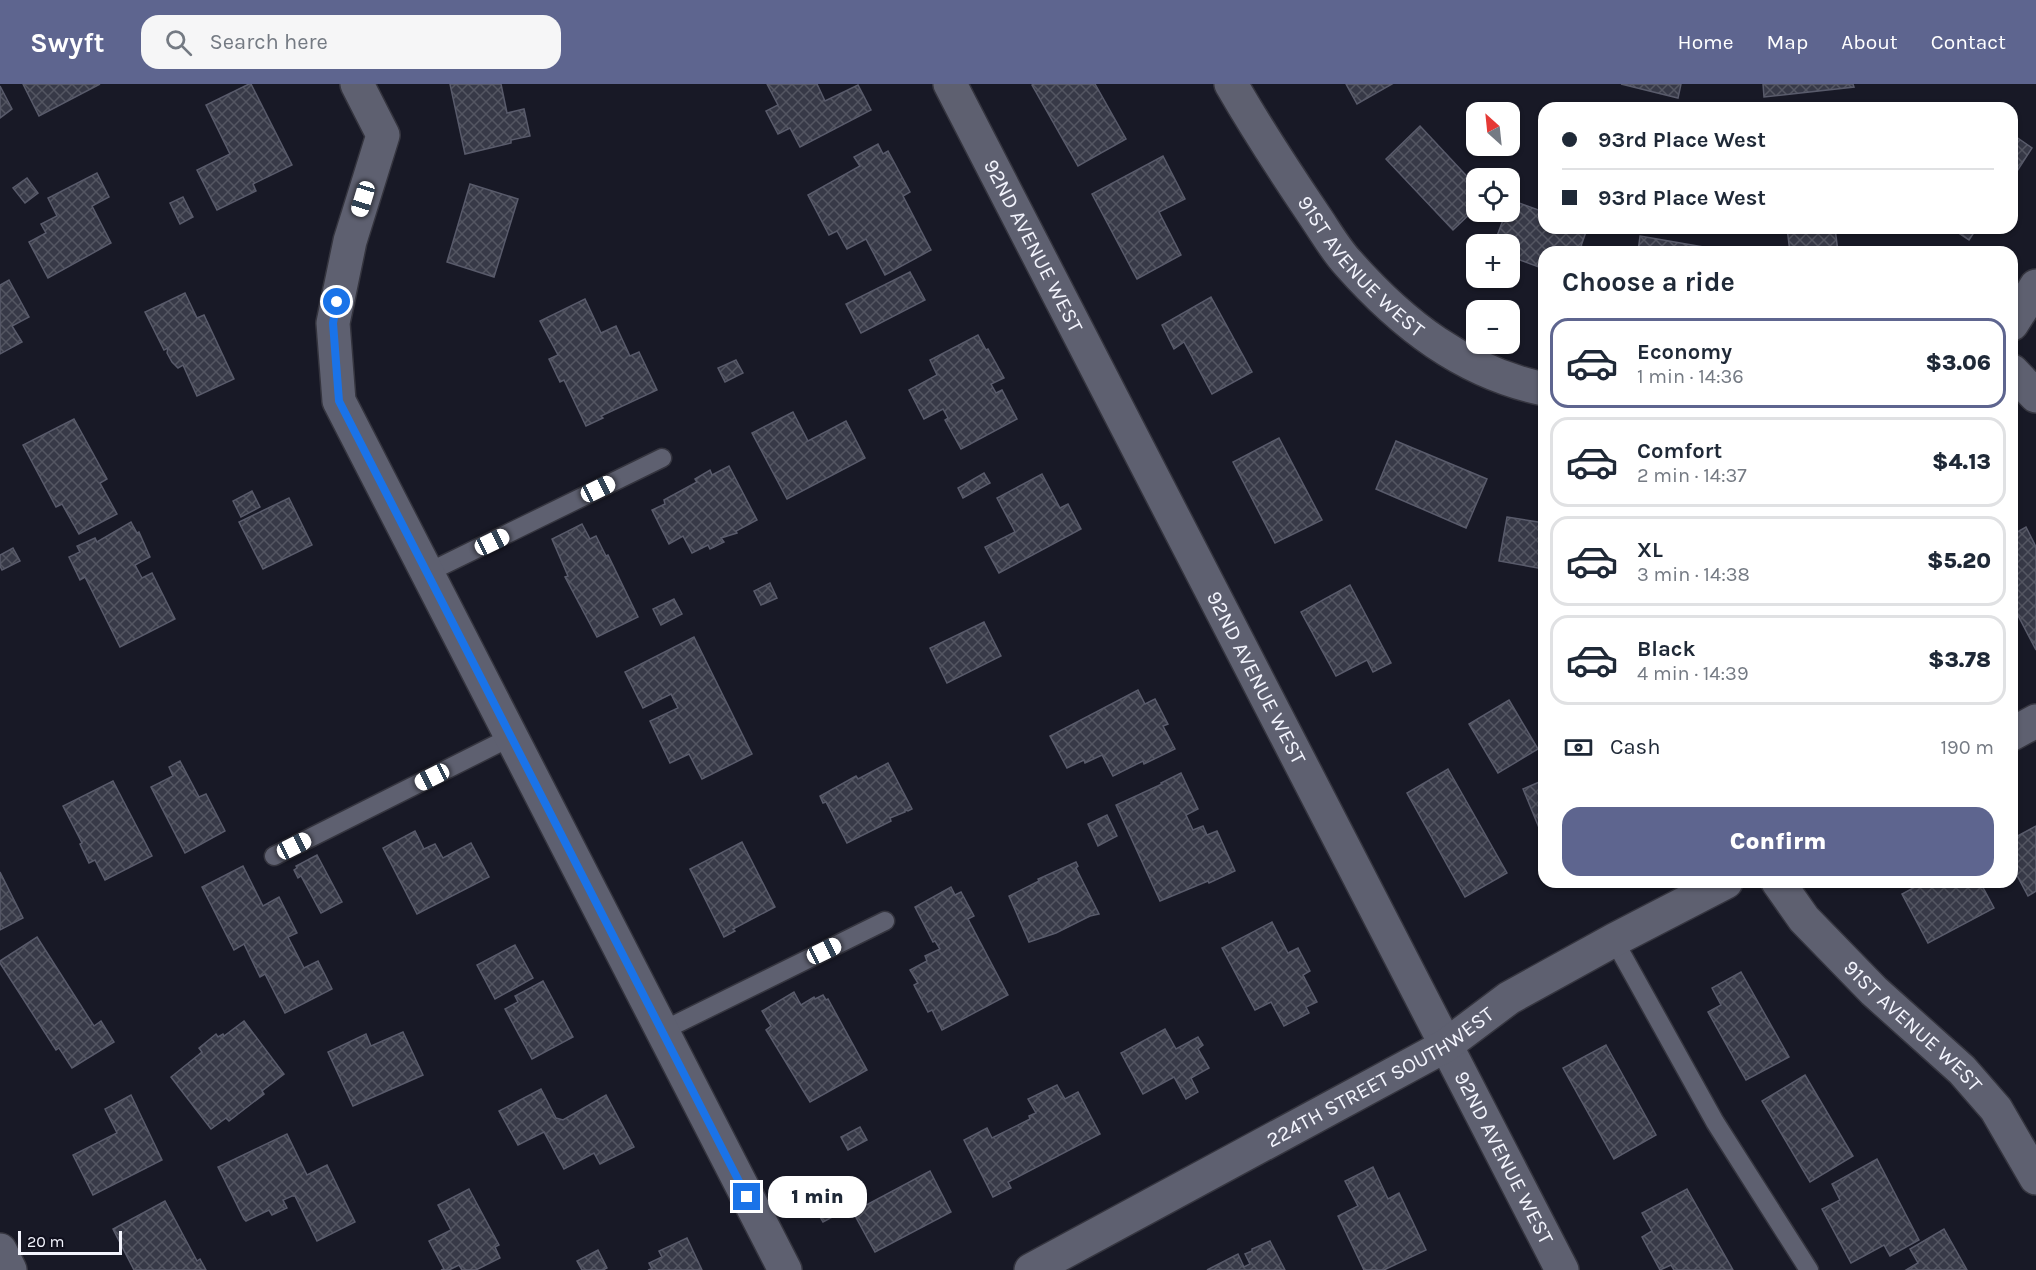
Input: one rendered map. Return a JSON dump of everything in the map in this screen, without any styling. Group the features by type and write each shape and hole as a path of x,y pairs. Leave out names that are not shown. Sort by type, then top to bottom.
{"street":[{"path":"357,84 383,135 350,241 333,323 339,401 785,1270"},
{"name":"92ND AVENUE WEST","path":"950,84 1562,1270"},
{"name":"91ST AVENUE WEST","path":"1231,84 1272,152 1346,262 1386,303 1432,342 1474,366 1518,384 1538,388"},
{"path":"2018,314 2036,286"},
{"path":"2018,377 2036,396"},
{"path":"2018,731 2036,721"},
{"name":"224TH STREET SOUTHWEST","path":"1031,1270 1445,1046 1509,998 1714,888"},
{"name":"91ST AVENUE WEST","path":"1782,888 1804,919 1858,975 1962,1070 1996,1109 2036,1178"},
{"path":"0,1250 10,1270"}],"lane":[{"path":"428,573 662,458"},
{"path":"274,856 511,737"},
{"path":"662,1031 885,921"},
{"path":"1614,940 1715,1122 1809,1270"}],"building":[{"path":"23,84 100,84 39,116"},
{"path":"249,84 292,165 253,184 256,191 217,210 197,170 230,154 206,105"},
{"path":"450,84 501,84 507,113 524,109 530,136 465,154"},
{"path":"767,84 817,84 825,101 858,85 871,110 800,147 790,128 778,134 766,111 778,105"},
{"path":"1095,84 1126,139 1078,166 1032,85"},
{"path":"1346,84 1392,84 1357,104"},
{"path":"1621,84 1681,84 1678,98"},
{"path":"1763,84 1853,84 1854,87 1764,97"},
{"path":"0,86 12,109 0,118"},
{"path":"1420,126 1466,175 1466,218 1453,230 1386,159"},
{"path":"2018,138 2032,148 2018,170"},
{"path":"878,144 883,154 888,151 910,192 903,196 931,250 885,275 866,239 847,249 837,231 829,235 808,195 860,166 854,157"},
{"path":"1163,156 1185,199 1159,212 1181,255 1137,279 1092,194"},
{"path":"97,173 109,197 92,206 111,243 48,278 29,242 46,233 41,224 57,216 48,198"},
{"path":"27,178 38,193 25,203 13,188"},
{"path":"470,184 518,199 494,277 447,262"},
{"path":"183,197 193,217 180,224 170,203"},
{"path":"1520,203 1538,210 1538,234 1585,234 1581,246 1538,246 1538,267 1520,260 1520,234 1498,234 1502,222 1520,222"},
{"path":"1788,234 1836,234 1837,246 1789,246"},
{"path":"1960,234 1973,234 1969,240"},
{"path":"1640,236 1697,246 1639,246"},
{"path":"910,272 925,300 861,333 846,304"},
{"path":"9,280 29,317 12,326 22,342 0,354 0,285"},
{"path":"185,293 197,318 204,315 234,379 197,396 183,365 178,368 172,362 167,353 168,348 164,350 145,312"},
{"path":"1211,297 1252,372 1212,394 1184,342 1174,349 1162,325"},
{"path":"585,299 601,333 616,326 630,356 639,352 657,390 601,416 603,418 586,426 564,380 560,382 549,359 558,355 540,321"},
{"path":"978,335 1004,378 991,384 996,393 1002,390 1017,419 961,449 945,420 948,418 943,409 924,419 909,390 937,375 930,360"},
{"path":"736,360 743,373 725,382 718,368"},
{"path":"793,412 808,441 846,421 865,458 787,499 752,433"},
{"path":"74,419 107,479 100,483 117,514 79,534 62,504 56,507 23,445"},
{"path":"1279,438 1322,520 1275,543 1233,462"},
{"path":"1396,441 1487,479 1466,528 1376,489"},
{"path":"729,466 757,520 736,531 737,533 721,538 724,542 710,549 708,545 692,553 683,536 669,544 652,510 665,504 664,500 697,482 695,479 710,470 712,475"},
{"path":"984,473 990,483 963,498 958,488"},
{"path":"1042,474 1060,508 1068,504 1081,529 999,573 985,547 1015,532 997,498"},
{"path":"252,491 260,507 241,517 233,501"},
{"path":"289,498 312,545 263,569 239,522"},
{"path":"1507,517 1538,522 1538,568 1499,561"},
{"path":"131,522 137,533 139,532 150,557 135,565 142,578 152,573 175,619 120,647 85,577 80,580 69,557 80,552 77,546 95,538 97,542"},
{"path":"582,524 590,539 596,536 606,556 608,555 638,617 597,637 565,577 568,576 552,539"},
{"path":"2026,527 2036,547 2036,650 2018,616 2018,532"},
{"path":"13,548 20,561 2,570 0,555"},
{"path":"770,583 777,598 761,605 754,591"},
{"path":"1350,585 1391,663 1373,672 1367,660 1336,676 1301,612"},
{"path":"674,599 682,614 661,625 653,609"},
{"path":"984,622 1001,656 947,683 930,648"},
{"path":"694,637 752,754 702,779 689,754 670,763 650,721 678,708 671,694 643,708 625,672"},
{"path":"1138,690 1145,704 1155,699 1168,724 1163,726 1175,749 1113,776 1102,755 1067,768 1050,736"},
{"path":"1509,700 1538,749 1498,773 1469,724"},
{"path":"180,761 199,797 206,794 225,831 185,853 151,787 173,776 169,767"},
{"path":"888,763 912,809 905,810 890,818 891,821 847,843 826,802 823,803 820,796 856,776 858,779"},
{"path":"1448,769 1507,873 1465,897 1407,793"},
{"path":"1181,773 1198,809 1186,815 1193,830 1203,826 1207,835 1217,831 1235,871 1160,901 1116,805"},
{"path":"113,781 152,856 105,880 95,860 89,863 80,844 82,843 63,806"},
{"path":"1538,783 1538,825 1523,789"},
{"path":"1107,815 1117,836 1098,846 1088,824"},
{"path":"2036,826 2036,891 2028,896 2018,877 2018,836"},
{"path":"415,831 424,849 435,844 443,858 471,843 489,877 417,914 383,848"},
{"path":"742,842 775,907 733,929 735,931 724,937 690,869"},
{"path":"317,855 342,902 321,913 301,876 298,878 294,870 296,866"},
{"path":"1076,862 1078,866 1076,868 1099,914 1029,942 1009,896 1039,881 1038,879"},
{"path":"243,866 263,906 279,897 297,933 288,937 304,968 318,961 332,989 285,1013 265,974 260,977 244,944 234,950 202,887"},
{"path":"0,872 23,918 0,930"},
{"path":"951,887 955,895 961,892 974,916 968,919 1008,995 942,1030 932,1010 928,1012 914,985 918,983 910,970 927,961 925,956 940,949 935,941 933,942 915,907"},
{"path":"1913,888 1983,888 1994,908 1928,943 1902,894"},
{"path":"1272,922 1288,953 1298,948 1310,971 1303,975 1317,1002 1306,1007 1309,1013 1284,1026 1271,1002 1255,1010 1222,948"},
{"path":"37,937 94,1026 101,1021 114,1042 72,1068 59,1048 56,1050 0,963"},
{"path":"515,945 533,978 495,999 477,965"},
{"path":"1741,972 1789,1057 1746,1080 1708,1012 1721,1005 1712,988"},
{"path":"543,981 573,1037 532,1059 505,1009 518,1002 515,996"},
{"path":"794,992 801,1005 814,997 815,999 823,995 826,1000 828,999 867,1070 810,1102 766,1030 771,1026 762,1011"},
{"path":"244,1021 284,1074 262,1091 264,1094 229,1121 226,1118 211,1129 171,1077 202,1052 199,1048 216,1034 218,1037 223,1034 224,1036"},
{"path":"1165,1029 1176,1049 1198,1037 1203,1045 1198,1049 1209,1068 1191,1078 1198,1092 1186,1099 1174,1077 1143,1094 1121,1053"},
{"path":"403,1032 423,1075 353,1106 328,1052 366,1034 371,1046"},
{"path":"1606,1045 1656,1135 1614,1159 1563,1068"},
{"path":"1805,1075 1853,1156 1810,1182 1762,1101"},
{"path":"1057,1085 1065,1099 1078,1092 1100,1134 1008,1182 1011,1188 993,1197 964,1140 987,1128 992,1138 1030,1119 1029,1116 1036,1113 1028,1099"},
{"path":"541,1089 556,1118 563,1120 606,1095 634,1147 600,1164 594,1153 564,1169 544,1132 518,1145 499,1111"},
{"path":"131,1095 162,1160 93,1195 73,1155 117,1133 105,1109"},
{"path":"860,1127 867,1140 848,1150 841,1137"},
{"path":"287,1134 307,1175 327,1165 355,1222 317,1241 295,1196 283,1200 287,1208 272,1215 269,1210 246,1221 244,1219 218,1167"},
{"path":"1877,1159 1919,1240 1890,1256 1884,1245 1851,1263 1822,1209 1840,1200 1832,1184"},
{"path":"1373,1167 1388,1199 1399,1193 1426,1250 1384,1270 1364,1270 1338,1216 1358,1206 1345,1181"},
{"path":"930,1171 951,1212 875,1252 853,1212"},
{"path":"469,1189 499,1245 495,1247 500,1258 476,1270 462,1270 459,1265 449,1270 441,1270 444,1269 429,1241 451,1230 438,1205"},
{"path":"1687,1189 1733,1270 1674,1270 1671,1265 1660,1270 1642,1237 1652,1231 1642,1213"},
{"path":"830,1200 838,1214 823,1222 815,1208"},
{"path":"165,1201 197,1261 200,1259 206,1270 134,1270 113,1229"},
{"path":"1944,1229 1967,1270 1906,1270 1918,1263 1910,1249"},
{"path":"687,1238 702,1270 648,1270 652,1269 649,1263 662,1257 659,1251"},
{"path":"1270,1241 1285,1270 1207,1270 1238,1254 1244,1267 1250,1264 1245,1254"},
{"path":"598,1250 607,1268 582,1270 577,1261"}],"route":[{"path":"337,302 333,323 339,401 747,1197"}]}
